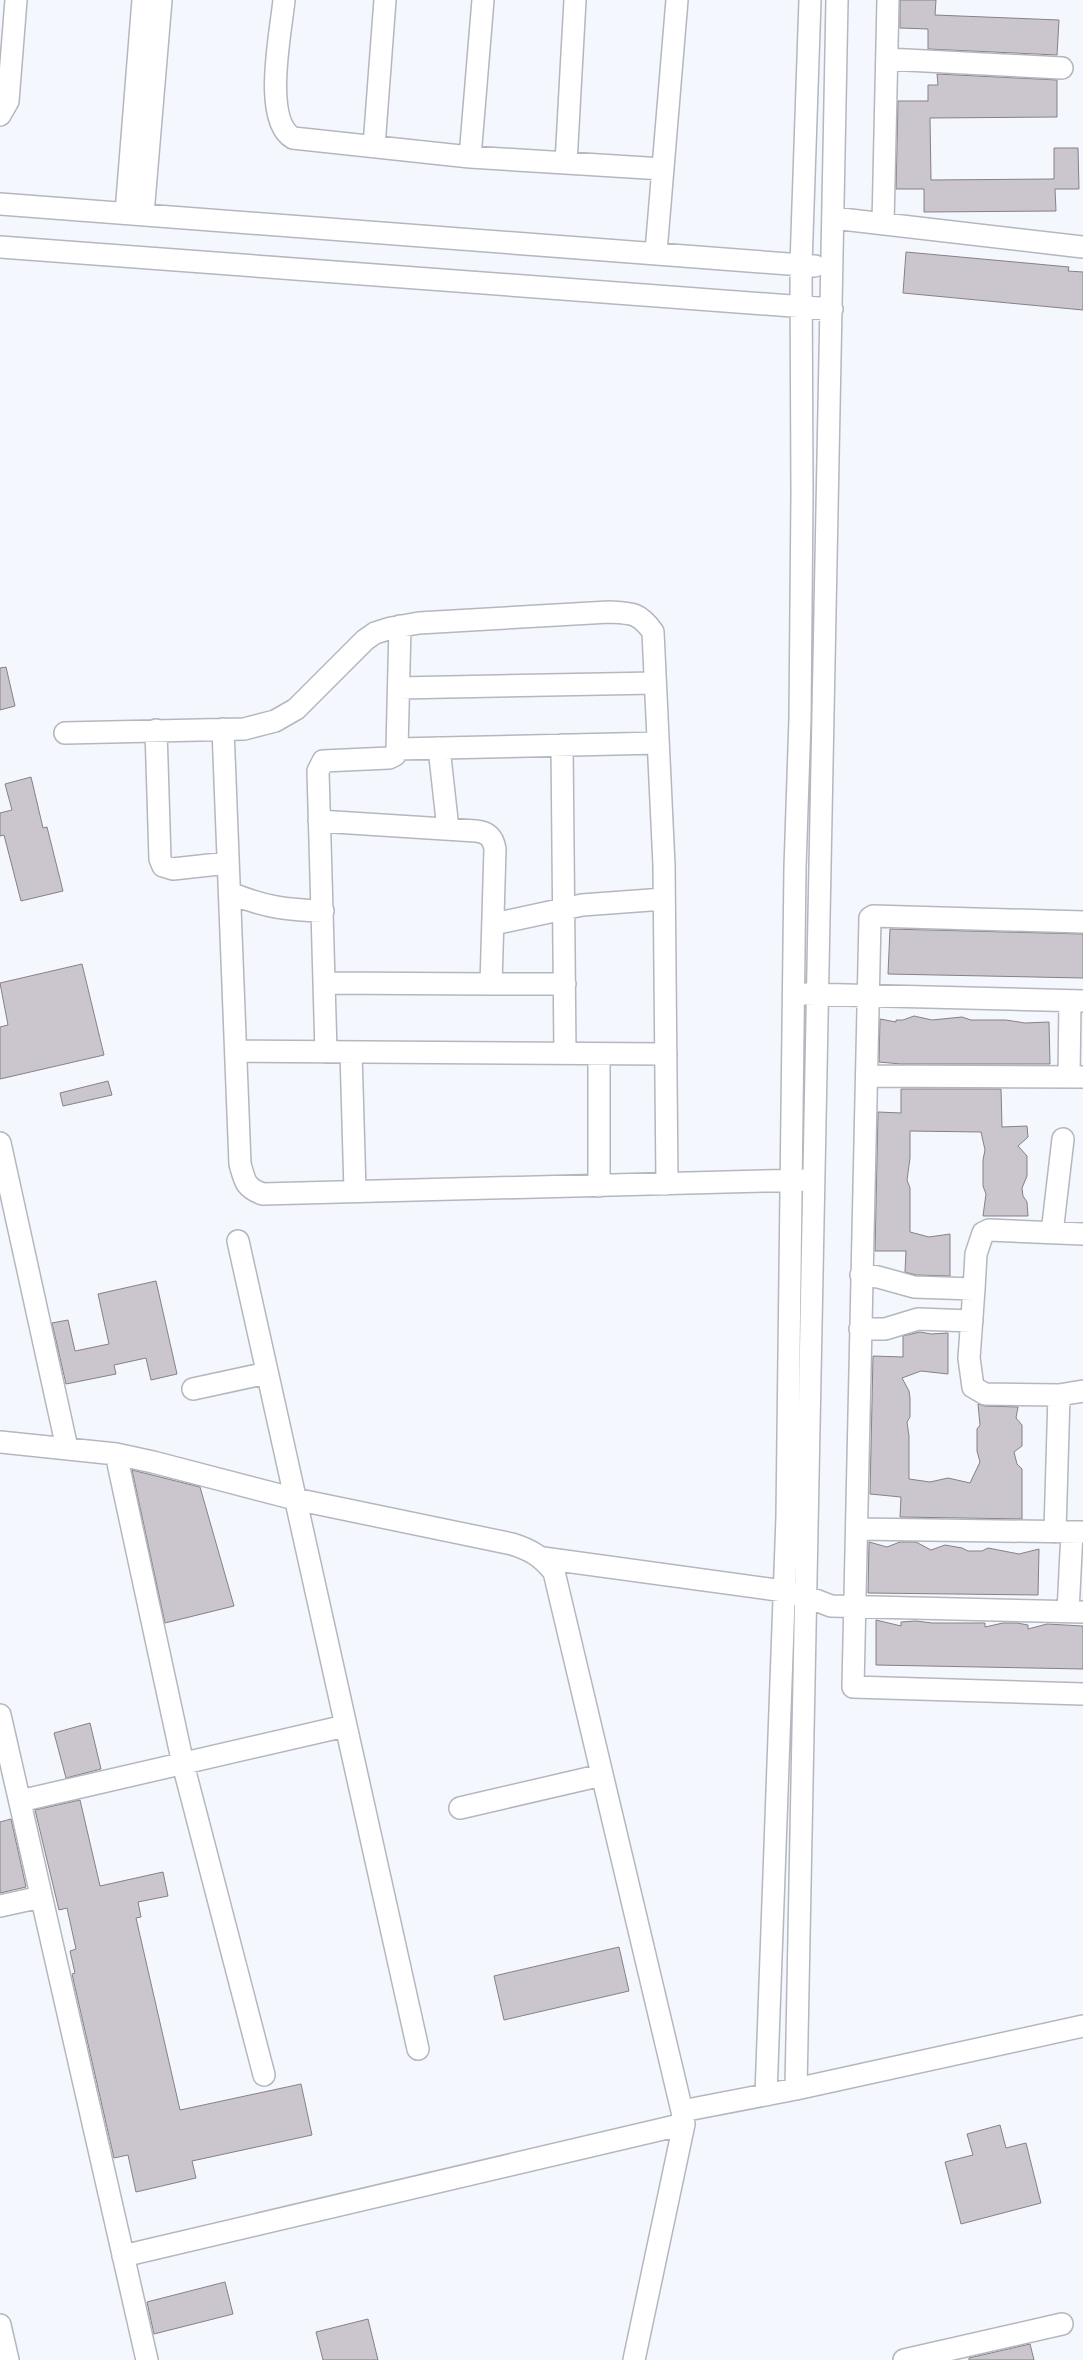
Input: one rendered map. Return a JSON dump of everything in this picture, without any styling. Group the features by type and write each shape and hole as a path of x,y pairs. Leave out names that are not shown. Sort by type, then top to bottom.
{"street":[{"path":"0,115 8,101 16,0"},
{"path":"134,213 143,0"},
{"path":"134,213 161,0"},
{"path":"284,0 276,82 276,104 282,127 293,138 470,157 663,169"},
{"path":"374,146 386,0"},
{"path":"470,157 483,0"},
{"path":"566,163 576,0"},
{"path":"656,252 677,0"},
{"path":"766,2095 787,1517 800,680 801,265 810,0"},
{"path":"796,2090 837,0"},
{"path":"884,224 888,0"},
{"path":"887,59 1062,68"},
{"path":"0,204 656,252 832,267"},
{"path":"833,218 1083,247"},
{"path":"0,247 832,308"},
{"path":"64,732 244,729 275,721 296,709 365,640 375,634 400,626 599,612 634,614 646,621 653,632 664,899 667,1184"},
{"path":"326,1052 326,984 318,771 323,761 389,758 395,755 397,749 400,626"},
{"path":"399,688 655,682"},
{"path":"223,729 240,1164 245,1183 252,1190 263,1194 815,1180"},
{"path":"156,730 160,860 163,866 173,869 228,863"},
{"path":"397,749 658,743"},
{"path":"562,745 565,1053"},
{"path":"439,748 448,829"},
{"path":"319,821 482,832 493,840 496,849 491,984"},
{"path":"230,893 261,905 287,910 323,911"},
{"path":"494,924 565,909 611,902 664,899"},
{"path":"1083,922 871,916 861,1275 853,1687 1083,1694"},
{"path":"326,984 565,984"},
{"path":"794,994 818,993 1076,1001 1076,1076 867,1076"},
{"path":"236,1051 666,1054"},
{"path":"351,1052 355,1191"},
{"path":"599,1054 599,1186"},
{"path":"1052,1233 1063,1140"},
{"path":"0,1143 67,1448"},
{"path":"1083,1234 989,1230 984,1232 976,1254 969,1358 973,1387 979,1392 1060,1395 1083,1391"},
{"path":"238,1241 418,2049"},
{"path":"861,1275 878,1277 914,1287 974,1289"},
{"path":"860,1329 885,1329 918,1319 972,1321"},
{"path":"193,1389 267,1373"},
{"path":"543,1558 784,1591 805,1596 830,1606 1076,1612 1060,1395"},
{"path":"0,1442 116,1454 295,1499 512,1544 531,1550 543,1558 554,1572 683,2118 634,2360"},
{"path":"116,1454 183,1764 264,2075"},
{"path":"857,1529 1070,1532"},
{"path":"0,1716 147,2360"},
{"path":"20,1801 345,1726"},
{"path":"460,1808 602,1775"},
{"path":"0,1906 42,1897"},
{"path":"123,2256 683,2118 766,2095 1083,2026"},
{"path":"904,2360 1062,2324"},
{"path":"0,2325 8,2360"}],"building":[{"path":"900,0 936,0 935,15 1059,20 1057,55 928,49 928,29 900,28"},
{"path":"937,74 1057,80 1057,117 930,118 931,180 1054,179 1054,148 1078,148 1079,189 1055,189 1056,211 924,212 924,189 896,189 898,101 928,101 928,85 938,85"},
{"path":"906,252 1069,267 1068,271 1083,272 1083,310 903,293"},
{"path":"6,667 15,706 0,710 0,668"},
{"path":"31,777 43,828 47,827 63,891 21,901 4,835 0,836 0,813 12,810 5,784"},
{"path":"890,929 1083,934 1083,978 888,974"},
{"path":"82,964 104,1055 0,1079 0,1027 8,1025 0,983"},
{"path":"914,1016 932,1020 962,1017 971,1020 1006,1020 1025,1023 1049,1022 1050,1064 901,1064 879,1062 880,1019 896,1022 896,1020 903,1020"},
{"path":"108,1081 112,1095 63,1106 60,1093"},
{"path":"901,1089 1001,1089 1002,1127 1027,1126 1028,1137 1018,1146 1027,1156 1027,1176 1022,1188 1023,1196 1027,1202 1028,1216 983,1216 986,1194 983,1186 985,1150 981,1132 910,1131 910,1158 907,1180 910,1188 910,1232 929,1237 950,1234 950,1276 916,1275 905,1272 906,1251 875,1251 878,1112 901,1113"},
{"path":"156,1281 177,1374 151,1380 146,1358 114,1365 116,1374 66,1384 52,1323 68,1320 75,1351 109,1344 98,1294"},
{"path":"920,1332 931,1334 948,1333 948,1374 921,1371 902,1378 909,1391 910,1398 910,1417 907,1422 909,1436 909,1479 930,1482 948,1478 970,1483 980,1462 977,1451 977,1429 980,1425 978,1404 1018,1407 1016,1418 1022,1425 1022,1446 1014,1452 1017,1464 1022,1469 1022,1519 900,1517 901,1497 870,1494 873,1356 903,1357 903,1336"},
{"path":"132,1470 200,1487 234,1606 165,1623"},
{"path":"869,1542 887,1547 900,1542 916,1542 931,1550 945,1545 968,1551 982,1551 988,1548 1019,1554 1039,1549 1038,1595 868,1593"},
{"path":"876,1620 901,1626 901,1622 916,1621 932,1623 985,1623 985,1627 1003,1623 1017,1623 1028,1625 1028,1629 1047,1624 1083,1626 1083,1669 876,1665"},
{"path":"90,1723 101,1769 66,1778 54,1733"},
{"path":"80,1800 100,1886 163,1872 168,1896 138,1902 141,1917 136,1918 180,2110 301,2084 312,2135 192,2161 196,2178 136,2192 128,2155 114,2158 72,1974 75,1973 70,1951 76,1949 67,1908 59,1910 35,1810"},
{"path":"11,1819 26,1887 0,1893 0,1822"},
{"path":"619,1947 629,1991 504,2020 494,1976"},
{"path":"1000,2125 1006,2148 1026,2143 1041,2203 961,2224 945,2162 973,2155 967,2134"},
{"path":"225,2282 233,2314 154,2334 147,2302"},
{"path":"368,2319 378,2360 323,2360 316,2332"},
{"path":"1030,2344 1034,2360 969,2360 969,2358"}]}
